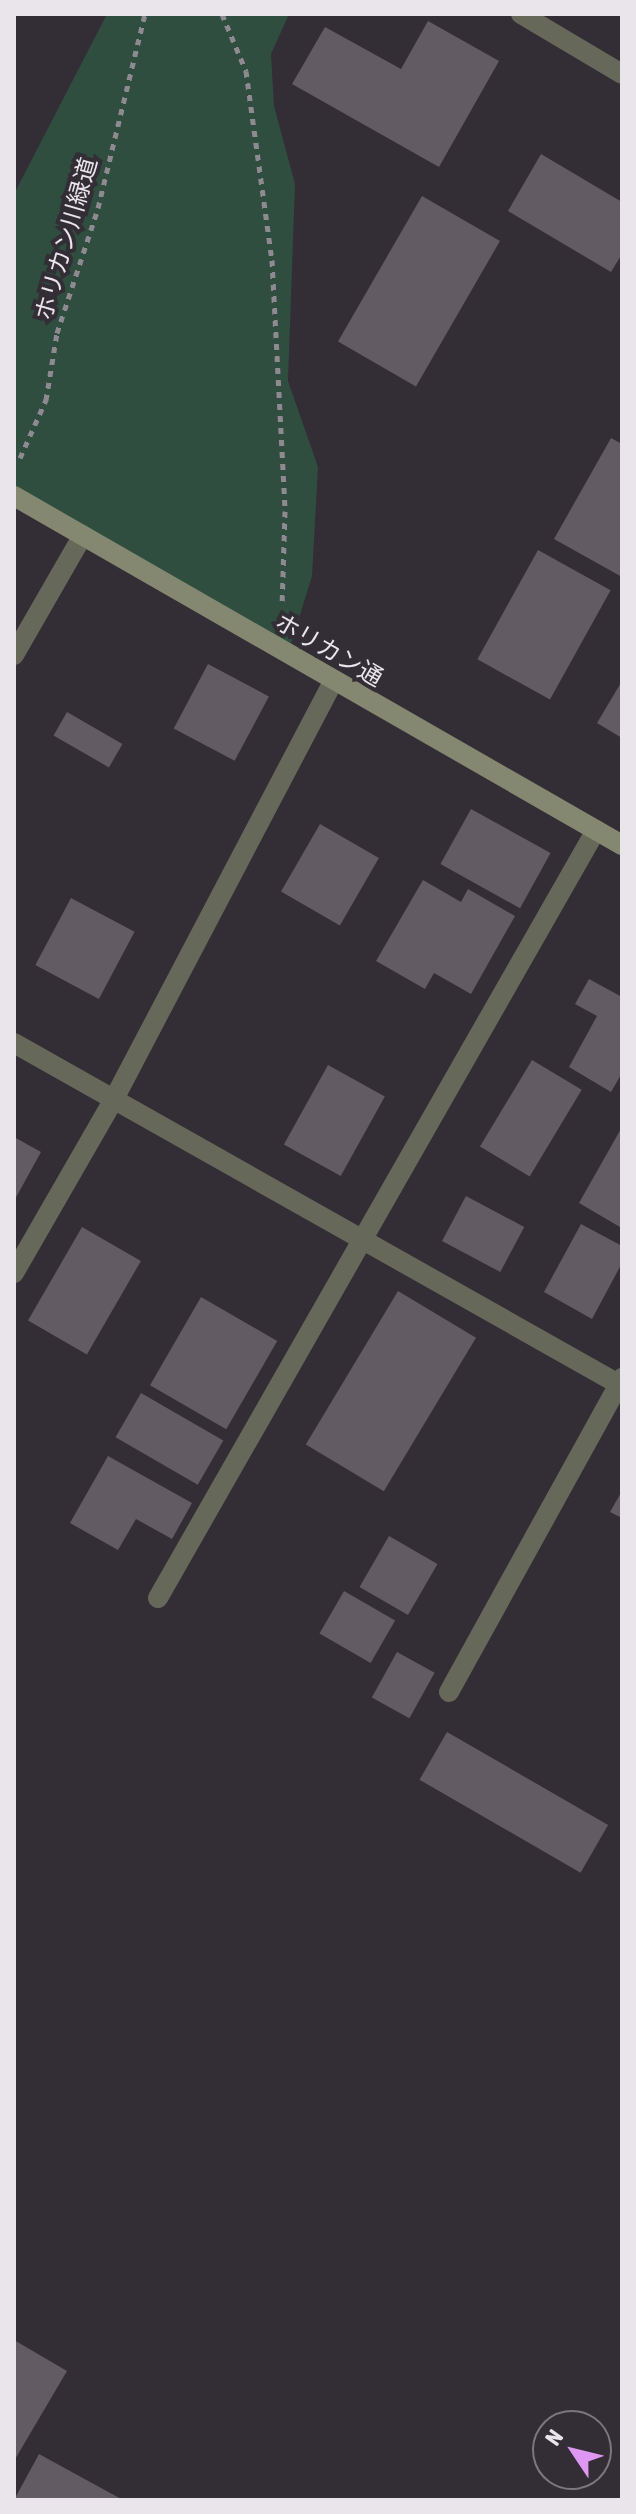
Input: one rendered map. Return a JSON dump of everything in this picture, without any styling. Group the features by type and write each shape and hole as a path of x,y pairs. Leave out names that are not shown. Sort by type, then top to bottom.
{"street":[{"path":"521,14 622,74"},
{"name":"ホリカン通","path":"14,496 332,683 622,845"},
{"path":"14,655 83,535"},
{"path":"14,1273 114,1099 332,683"},
{"path":"158,1598 596,830"},
{"path":"14,1043 621,1383 449,1692"}],"path":[{"name":"ホリカン川緑道","path":"14,472 46,400 57,333 98,208 145,14"},
{"path":"222,14 246,71 272,260 285,598 265,644"}],"green space":[{"path":"107,14 289,14 271,54 274,106 295,184 288,381 318,467 312,576 287,657 14,495 14,194"}],"building":[{"path":"428,21 499,61 439,167 292,84 325,27 401,69"},
{"path":"541,154 622,202 622,254 611,272 508,211"},
{"path":"422,196 500,241 416,386 338,341"},
{"path":"611,438 622,444 622,577 554,539"},
{"path":"538,550 611,590 550,700 477,659"},
{"path":"208,664 269,696 235,761 174,728"},
{"path":"622,681 622,738 597,723"},
{"path":"67,712 122,744 109,767 54,735"},
{"path":"471,809 551,853 520,908 440,864"},
{"path":"320,824 379,858 340,926 281,892"},
{"path":"423,880 461,902 468,889 515,916 471,994 434,973 425,989 376,961"},
{"path":"71,898 135,932 99,999 35,965"},
{"path":"589,979 622,997 622,1073 611,1092 569,1067 597,1016 575,1004"},
{"path":"532,1060 582,1090 530,1176 480,1147"},
{"path":"328,1065 385,1097 341,1176 284,1145"},
{"path":"622,1127 622,1223 620,1227 579,1203"},
{"path":"14,1137 41,1152 14,1201"},
{"path":"466,1196 524,1227 500,1272 442,1241"},
{"path":"581,1224 622,1246 622,1263 592,1319 544,1292"},
{"path":"82,1227 141,1261 87,1355 28,1321"},
{"path":"398,1291 476,1338 384,1491 306,1444"},
{"path":"201,1297 277,1341 226,1429 150,1385"},
{"path":"141,1393 223,1440 198,1485 116,1437"},
{"path":"108,1456 192,1503 172,1539 136,1519 118,1550 70,1523"},
{"path":"622,1491 622,1518 610,1512"},
{"path":"389,1536 437,1564 408,1615 360,1587"},
{"path":"344,1591 395,1620 371,1663 320,1633"},
{"path":"397,1652 435,1673 409,1718 372,1697"},
{"path":"447,1732 608,1825 581,1873 420,1780"},
{"path":"14,2340 67,2371 14,2461"},
{"path":"39,2454 123,2500 14,2500"}]}
